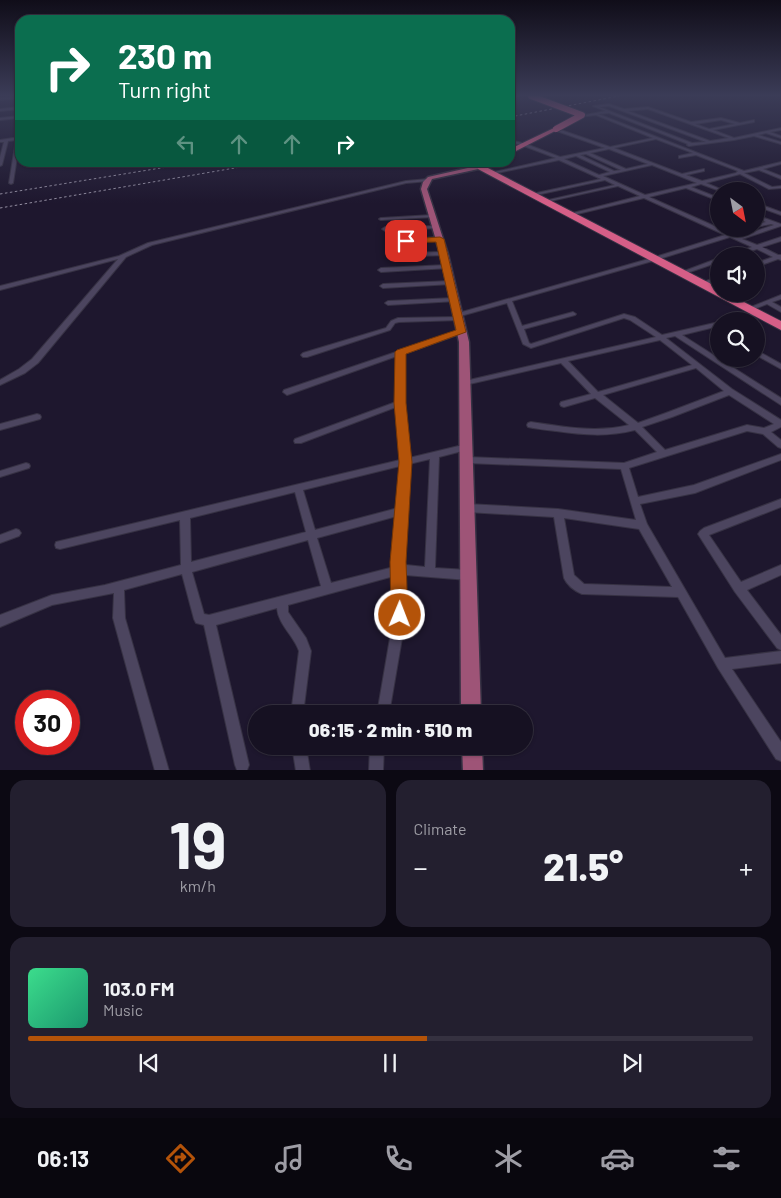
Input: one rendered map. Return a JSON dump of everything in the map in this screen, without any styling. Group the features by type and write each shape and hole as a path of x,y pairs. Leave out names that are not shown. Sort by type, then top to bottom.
{"highway":[{"path":"515,150 550,132"},
{"path":"487,167 492,173 710,288"},
{"path":"736,302 781,326"}],"main road":[{"path":"472,705 464,342 444,254 424,189 428,180 476,167"},
{"path":"472,755 473,770"}],"street":[{"path":"564,132 710,186"},
{"path":"641,132 740,172 771,188 779,188"},
{"path":"650,132 686,146"},
{"path":"660,132 693,145"},
{"path":"683,132 710,142"},
{"path":"714,132 734,139"},
{"path":"679,147 766,132 781,137"},
{"path":"754,135 781,143"},
{"path":"492,173 656,138"},
{"path":"0,141 15,139"},
{"path":"0,165 6,140"},
{"path":"515,142 561,159 710,226"},
{"path":"586,153 626,170"},
{"path":"680,157 697,154"},
{"path":"576,155 613,172"},
{"path":"11,183 15,162"},
{"path":"571,215 781,163"},
{"path":"598,176 652,164"},
{"path":"774,164 781,168"},
{"path":"758,168 781,178"},
{"path":"682,176 703,170"},
{"path":"534,195 606,179"},
{"path":"0,288 124,256 150,244 406,182 428,180"},
{"path":"546,201 619,185"},
{"path":"686,186 710,196"},
{"path":"765,208 781,214"},
{"path":"381,219 436,228"},
{"path":"765,220 780,225"},
{"path":"765,224 771,222"},
{"path":"765,230 780,225"},
{"path":"385,229 436,228"},
{"path":"389,242 436,228"},
{"path":"305,355 388,329 393,322 398,320 458,317 721,238"},
{"path":"738,238 757,247 781,239"},
{"path":"765,250 780,257"},
{"path":"392,255 444,254"},
{"path":"0,383 22,371 35,361 124,256"},
{"path":"765,262 780,257"},
{"path":"682,274 710,263"},
{"path":"381,270 447,268"},
{"path":"702,284 710,281"},
{"path":"383,286 450,283"},
{"path":"753,311 767,302 781,297"},
{"path":"388,303 454,300"},
{"path":"509,301 526,344 534,346 626,315 662,338 729,392 781,424"},
{"path":"767,302 781,310"},
{"path":"521,328 573,314"},
{"path":"465,383 710,326"},
{"path":"287,392 461,332"},
{"path":"676,334 781,402"},
{"path":"385,705 401,609 399,568 405,462 400,403 401,352"},
{"path":"765,357 781,366"},
{"path":"563,361 597,395 636,426 664,454"},
{"path":"564,404 696,366"},
{"path":"531,426 607,432 636,426 729,392"},
{"path":"298,441 400,403"},
{"path":"0,427 37,417"},
{"path":"765,431 781,424"},
{"path":"467,460 624,466 746,428 765,431 781,445"},
{"path":"60,545 467,447"},
{"path":"430,572 435,455"},
{"path":"634,501 695,489 781,457"},
{"path":"0,474 26,466"},
{"path":"624,466 642,525 722,664 781,754"},
{"path":"298,488 327,589"},
{"path":"781,503 703,534 781,644"},
{"path":"468,508 558,513 642,525"},
{"path":"0,621 46,602 119,586 402,511"},
{"path":"558,513 569,578 575,586 582,590 681,592"},
{"path":"185,515 186,568 198,615 204,621 282,602 399,568 468,575"},
{"path":"0,539 16,533"},
{"path":"740,588 781,570"},
{"path":"119,586 119,618 162,770"},
{"path":"282,602 284,614 302,642 305,651 298,705"},
{"path":"209,621 242,765"},
{"path":"722,664 781,657"},
{"path":"300,755 303,770"},
{"path":"376,770 377,755"}],"railway":[{"path":"0,194 167,167"},
{"path":"0,208 241,167"}],"route":[{"path":"400,615 398,562 405,462 400,403 401,352 461,332 440,239 406,241"}]}
